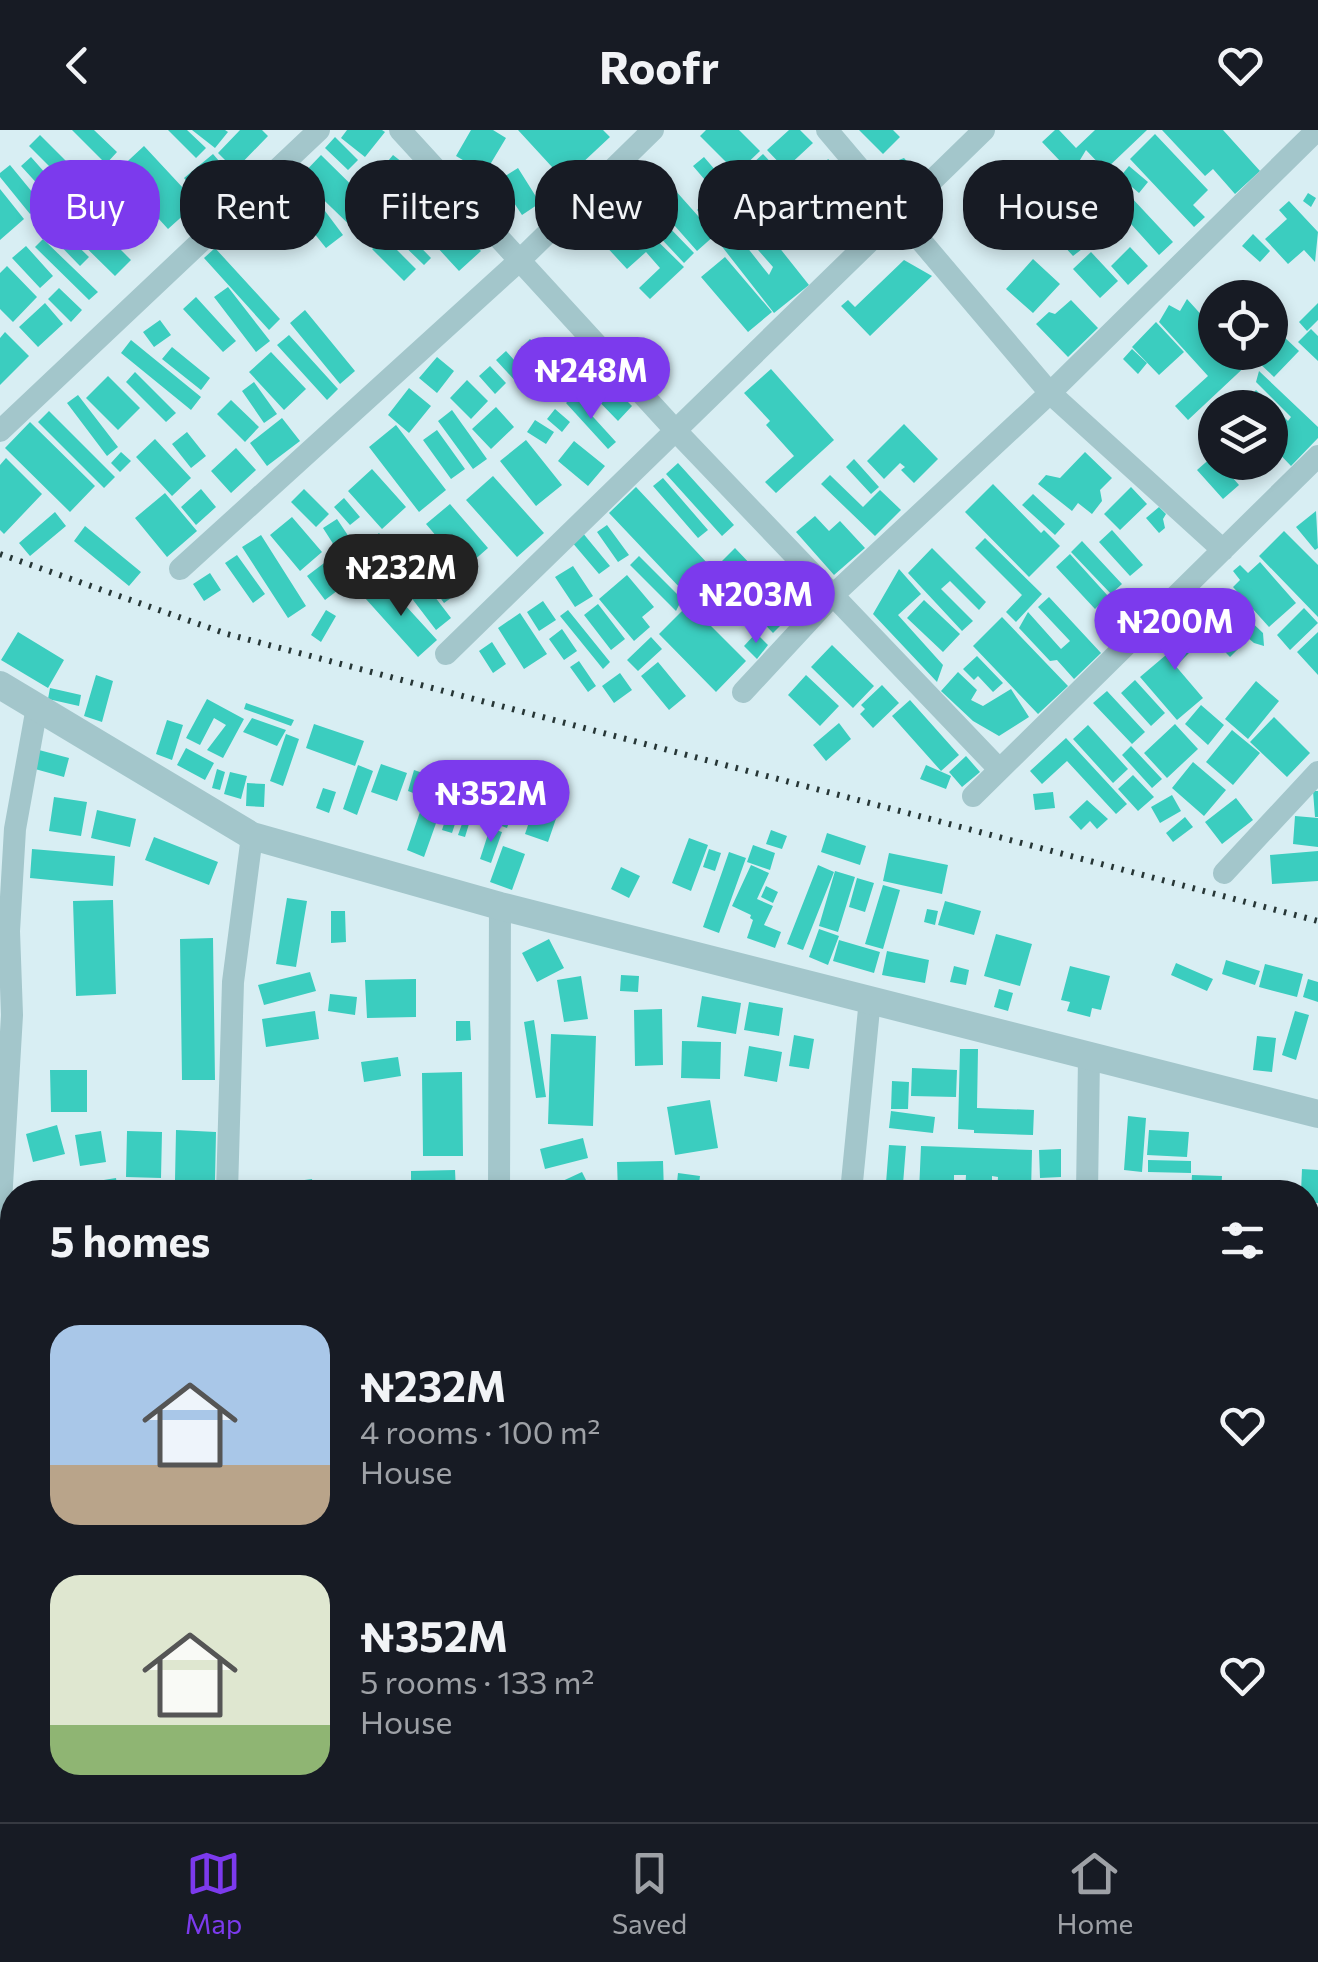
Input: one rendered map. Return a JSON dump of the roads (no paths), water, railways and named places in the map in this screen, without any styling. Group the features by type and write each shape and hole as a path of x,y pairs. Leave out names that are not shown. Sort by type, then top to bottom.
{"street":[{"path":"0,431 319,130"},
{"path":"400,130 676,431 999,769"},
{"path":"180,570 519,261 653,130"},
{"path":"827,130 853,160"},
{"path":"943,171 984,130"},
{"path":"743,692 832,596 1050,393 1317,130"},
{"path":"446,654 862,250"},
{"path":"931,250 1050,393 1223,550"},
{"path":"974,796 1318,456"},
{"path":"0,685 252,836 500,906 1318,1114"},
{"path":"2,1180 12,1015 5,961 15,828 37,707"},
{"path":"1224,873 1318,772"},
{"path":"228,1180 234,982 252,836"},
{"path":"499,1180 500,906"},
{"path":"852,1180 870,999"},
{"path":"1087,1180 1089,1058"}],"railway":[{"path":"0,554 227,634 1318,921"}]}
